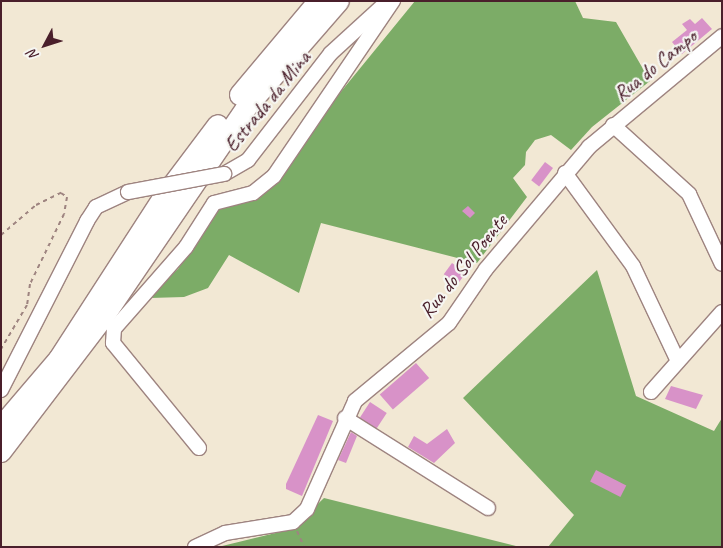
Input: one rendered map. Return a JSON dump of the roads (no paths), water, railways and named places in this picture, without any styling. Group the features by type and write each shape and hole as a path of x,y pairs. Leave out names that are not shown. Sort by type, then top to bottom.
{"highway":[{"path":"1,427 59,359 163,198 257,73 319,1"},
{"path":"1,452 103,318 247,107 339,1"}],"street":[{"name":"Estrada da Mina","path":"1,390 86,221 96,207 128,192 224,174 248,160 331,53 388,1"},
{"path":"200,448 113,343 114,329 186,247 214,203 253,193 274,176 393,1"},
{"name":"Rua do Campo","path":"613,125 722,36"},
{"path":"613,125 689,194 722,264"},
{"name":"Rua do Sol Poente","path":"195,547 225,534 293,522 307,509 345,418 359,397 449,323 486,269 565,173 613,125"},
{"path":"565,173 633,266 678,361"},
{"path":"651,392 722,312"},
{"path":"345,418 488,508"}]}
